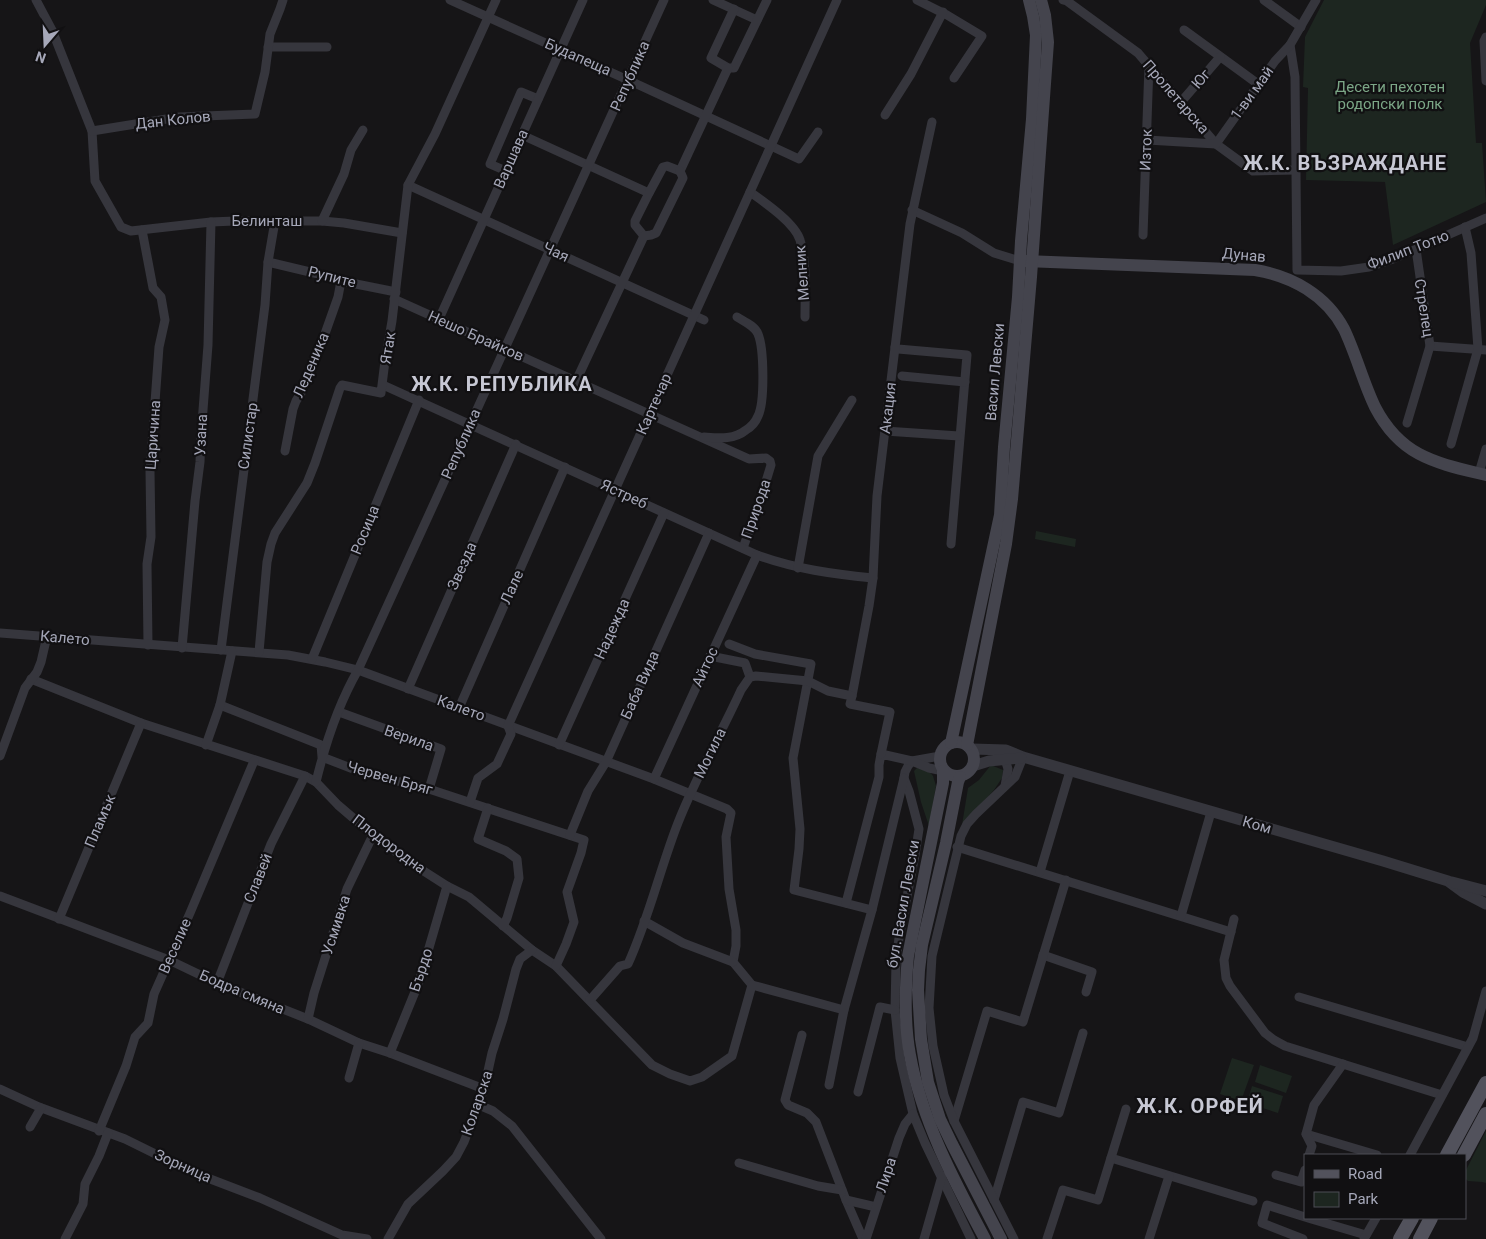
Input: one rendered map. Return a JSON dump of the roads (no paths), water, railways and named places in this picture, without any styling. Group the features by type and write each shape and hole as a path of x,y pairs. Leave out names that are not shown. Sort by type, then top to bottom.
{"main road":[{"name":"Васил Левски","path":"969,747 970,724 1006,544 1012,499 1036,54 1030,0"},
{"name":"Васил Левски","path":"951,743 1000,515 1004,447 1018,298 1026,261 1048,42 1041,0"},
{"name":"Дунав","path":"1026,261 1255,270 1297,282 1321,300 1339,322 1349,340 1375,407 1380,417 1395,436 1419,455 1445,465 1482,474"},
{"path":"951,743 962,743 969,747 974,758 974,766 966,774 960,777 943,771 939,761 946,746 951,743"},
{"name":"бул. Васил Левски","path":"943,771 943,783 910,944 906,980 907,1028 910,1055 928,1120 984,1239"},
{"name":"бул. Васил Левски","path":"960,777 922,945 918,990 920,1039 928,1082 940,1119 1001,1239"},
{"path":"1448,1154 1486,1083"},
{"path":"1465,1154 1486,1114"},
{"path":"1400,1238 1411,1219"},
{"path":"1420,1239 1430,1219"}],"street":[{"path":"36,0 52,30 92,131"},
{"path":"283,0 270,34 268,47 327,47"},
{"name":"Будапеща","path":"450,0 489,16 799,159 818,132"},
{"name":"Ятак","path":"259,652 267,562 271,544 278,529 307,483 340,388 342,385 381,393 408,185 435,134 496,0"},
{"name":"Варшава","path":"439,319 583,0"},
{"name":"Република","path":"316,782 322,757 347,690 358,670 469,424 506,349 664,0"},
{"path":"712,0 757,20"},
{"path":"734,10 711,58 728,68 734,68 767,0"},
{"name":"Картечар","path":"470,802 478,778 497,764 511,734 508,726 837,0"},
{"path":"917,0 943,12 982,36 954,78"},
{"name":"Пролетарска","path":"1063,0 1132,47 1216,144 1253,171 1296,170"},
{"path":"1264,0 1301,27"},
{"name":"1-ви май","path":"1216,144 1275,61 1290,45 1316,0"},
{"path":"885,115 911,74 943,12"},
{"path":"1184,30 1258,84"},
{"path":"1486,37 1484,41 1486,81"},
{"path":"1290,45 1295,77 1296,170"},
{"name":"Дан Колов","path":"92,131 179,117 255,114 265,72 268,47"},
{"name":"Юг","path":"1181,102 1220,57"},
{"name":"Изток","path":"1143,236 1149,65"},
{"path":"680,171 728,68"},
{"path":"506,171 490,164 521,92 538,99"},
{"name":"Акация","path":"852,696 873,578 877,496 912,210 932,122"},
{"path":"322,221 344,174 351,150 363,130"},
{"name":"Белинташ","path":"92,131 95,181 121,227 131,231 211,222 322,221 402,233"},
{"path":"503,134 521,138 589,165 649,193"},
{"path":"1147,140 1216,144"},
{"path":"667,166 680,171 683,178 656,233 651,236 644,236 635,225 635,221 663,167 667,166"},
{"name":"Филип Тотю","path":"1296,170 1297,270 1341,271 1363,268 1393,259 1486,218"},
{"name":"Чая","path":"408,185 704,320"},
{"name":"Мелник","path":"750,192 788,222 800,238 803,258 805,317"},
{"name":"Дунав","path":"912,210 962,233 994,253 1026,261"},
{"name":"Силистар","path":"221,650 265,306 268,262 275,221"},
{"name":"Узана","path":"182,648 194,501 200,462 208,345 211,222"},
{"path":"1451,444 1482,350 1471,253 1465,227"},
{"name":"Царичина","path":"142,230 153,288 161,296 165,320 159,347 150,471 151,537 147,564 148,645"},
{"path":"576,381 644,236"},
{"name":"Стрелец","path":"1407,423 1430,346 1416,249"},
{"name":"Рупите","path":"268,262 395,295"},
{"name":"Леденика","path":"285,451 293,409 321,345 338,297 341,281"},
{"name":"Нешо Брайков","path":"395,295 439,319 749,459"},
{"path":"699,437 724,438 734,436 744,432 753,424 759,414 764,383 762,354 758,334 751,325 737,317"},
{"path":"1430,346 1482,350"},
{"path":"895,347 898,349 967,355 951,544"},
{"path":"902,376 966,382"},
{"name":"Ястреб","path":"383,385 757,555 798,568 829,574 873,578"},
{"name":"Росица","path":"312,659 418,400"},
{"path":"798,568 818,456 852,400"},
{"path":"885,431 959,436"},
{"name":"Звезда","path":"408,689 516,444"},
{"path":"1482,474 1486,449"},
{"name":"Природа","path":"743,548 771,465 770,461 766,458 749,459"},
{"name":"Лале","path":"459,708 565,467"},
{"name":"Надежда","path":"560,745 664,512"},
{"name":"Баба Вида","path":"570,835 588,791 606,762 709,533"},
{"name":"Айтос","path":"654,779 757,555"},
{"name":"Калето","path":"0,633 182,648 259,652 312,659 358,670 654,779 727,809 731,813 726,837 726,854 736,930 733,962"},
{"path":"0,756 25,688 42,662 47,636"},
{"path":"729,644 756,654 811,664 793,763 800,829 794,890 872,910"},
{"path":"206,745 220,705 232,651"},
{"path":"710,656 745,663 750,678 756,676 808,681 828,690 852,696 850,704 890,712 879,765 879,777 846,903"},
{"name":"Могила","path":"590,1000 618,968 628,964 638,943 675,830 690,794 741,690 750,678"},
{"name":"Плодородна","path":"31,679 141,723 305,776 316,782 338,805 373,834 447,886 469,897 532,950 556,966 652,1065 670,1074 690,1081 702,1077 732,1056 752,985"},
{"path":"220,705 321,745 322,757"},
{"name":"Верила","path":"339,712 441,749 429,789"},
{"name":"Пламък","path":"59,919 141,723"},
{"path":"969,747 1006,750 1023,758"},
{"path":"881,754 943,771"},
{"path":"829,1085 844,1010 872,910 905,772 912,762 940,756"},
{"name":"Червен Бряг","path":"322,757 361,772 429,789 570,835"},
{"path":"974,766 989,761 1023,758"},
{"path":"1014,1239 954,1121 944,1095 933,1046 929,1008 933,947 957,847 966,824 1011,782 1023,758"},
{"name":"Ком","path":"1023,758 1448,881 1463,892 1486,904"},
{"path":"1005,759 1008,769 1005,786"},
{"name":"Веселие","path":"65,1239 79,1212 84,1196 85,1184 99,1156 104,1132 135,1037 148,1023 154,994 254,761"},
{"path":"1040,872 1070,771"},
{"name":"Славей","path":"217,983 271,844 305,776"},
{"path":"904,778 919,829 898,945 895,1010 900,1058 913,1114 971,1239"},
{"path":"488,808 478,839 506,851 517,859 519,878 503,926"},
{"path":"1181,916 1211,812"},
{"name":"Усмивка","path":"308,1019 314,993 347,889 373,834"},
{"path":"556,966 574,922 567,892 582,853 584,840 570,835"},
{"path":"957,847 1231,932"},
{"path":"954,1121 987,1011 1023,1022 1066,880"},
{"path":"1448,881 1486,891"},
{"name":"Бърдо","path":"390,1053 419,982 447,886"},
{"name":"Бодра смяна","path":"0,896 168,960 217,983 308,1019 359,1043 484,1089"},
{"path":"1234,919 1224,960 1226,978 1265,1033 1285,1046 1442,1095"},
{"path":"644,921 683,943 733,962 752,985 844,1010"},
{"name":"Коларска","path":"388,1239 408,1204 443,1171 456,1156 464,1142 484,1089 492,1053 516,969 520,959 532,950"},
{"path":"1043,955 1092,972 1086,992"},
{"path":"1411,1154 1473,1038 1486,991"},
{"path":"1298,997 1468,1047"},
{"path":"858,1092 880,1007 895,1010"},
{"path":"994,1200 1023,1102 1059,1113 1083,1033"},
{"path":"802,1034 785,1100 788,1105 807,1113 814,1119 846,1200 865,1239"},
{"path":"349,1078 359,1043"},
{"path":"1309,1154 1312,1146 1306,1134 1314,1105 1343,1064"},
{"name":"Зорница","path":"0,1089 41,1108 125,1139 192,1172 260,1198 342,1235 367,1239"},
{"path":"479,1105 493,1110 512,1126 601,1239"},
{"path":"30,1127 41,1108"},
{"path":"1047,1239 1063,1190 1098,1200 1126,1109"},
{"name":"Лира","path":"865,1239 899,1138 905,1124 913,1114"},
{"path":"1306,1134 1374,1154"},
{"path":"1112,1158 1253,1201"},
{"path":"739,1163 818,1186 842,1190"},
{"path":"1276,1175 1301,1182 1304,1173"},
{"path":"924,1239 942,1176"},
{"path":"1149,1239 1169,1176"},
{"path":"846,1200 876,1208"},
{"path":"1303,1239 1262,1223 1267,1205 1304,1217"},
{"path":"1311,1219 1365,1237 1375,1219"}],"district":[{"name":"Ж.К. ВЪЗРАЖДАНЕ","path":"1345,163"},
{"name":"Ж.К. РЕПУБЛИКА","path":"502,384"},
{"name":"Ж.К. ОРФЕЙ","path":"1200,1106"}],"park label":[{"name":"Десети пехотен родопски полк","path":"1390,96"}]}
